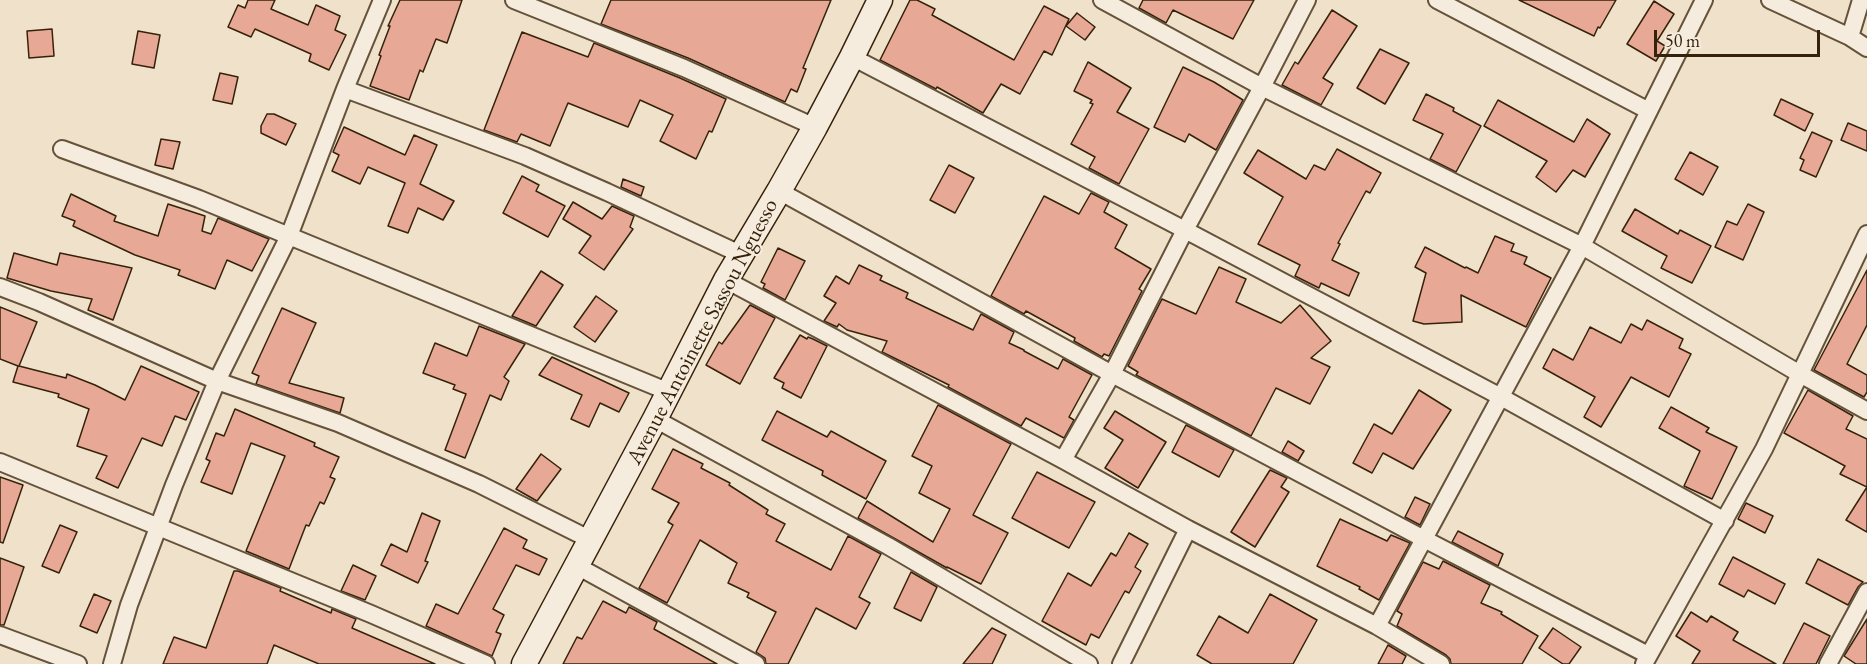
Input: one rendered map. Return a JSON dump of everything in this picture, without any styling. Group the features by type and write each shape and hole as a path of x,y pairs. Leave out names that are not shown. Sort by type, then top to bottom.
{"street":[{"path":"112,664 129,605 157,528 217,381 289,236 382,0"},
{"path":"514,0 684,68 815,127"},
{"path":"1102,0 1262,87 1582,246 1867,411"},
{"path":"1063,460 1112,374 1185,230 1307,0"},
{"path":"1437,0 1649,111"},
{"path":"1377,626 1582,246 1704,0"},
{"path":"1770,0 1850,37 1867,48"},
{"path":"1850,37 1861,0"},
{"name":"Avenue Antoinette Sassou Nguesso","path":"524,664 655,419 726,280 815,127 852,57 877,1"},
{"path":"852,57 1501,397 1725,521"},
{"path":"345,89 525,156 742,255"},
{"path":"62,149 198,199 669,392"},
{"path":"779,191 1112,374 1424,539 1646,660 1764,449 1867,234"},
{"path":"726,280 1188,529 1377,626 1441,664"},
{"path":"0,287 217,381 338,423 479,484 591,540"},
{"path":"655,419 888,546 1089,664"},
{"path":"0,462 371,614 486,664"},
{"path":"1121,664 1188,529"},
{"path":"577,566 756,664"},
{"path":"1828,664 1867,592"},
{"path":"0,635 78,664"}],"building":[{"path":"248,0 275,0 271,9 308,25 316,5 340,16 335,30 346,35 329,70 309,61 311,54 255,29 251,37 228,27 238,5 245,8"},
{"path":"400,0 462,0 447,43 436,39 423,72 420,70 409,100 370,86 390,26 388,26"},
{"path":"611,0 831,0 803,68 806,69 797,92 791,89 785,102 688,58 601,24"},
{"path":"910,0 917,0 935,9 932,15 1014,60 1044,6 1069,19 1052,55 1044,51 1020,94 1001,84 983,113 937,87 936,89 880,60"},
{"path":"1143,0 1254,0 1233,39 1173,10 1166,23 1139,8"},
{"path":"1519,0 1616,0 1594,36"},
{"path":"1654,1 1674,14 1657,41 1665,46 1656,61 1627,44"},
{"path":"1332,10 1357,26 1323,78 1333,84 1321,105 1282,85 1295,62 1298,64"},
{"path":"1077,13 1095,27 1085,40 1066,26"},
{"path":"52,29 54,56 29,58 27,31"},
{"path":"138,31 160,35 154,68 132,64"},
{"path":"522,32 588,57 594,43 726,99 712,132 709,131 696,159 660,141 673,115 640,100 628,127 568,103 550,146 521,134 517,142 484,130"},
{"path":"1380,49 1409,63 1385,104 1357,88"},
{"path":"1088,62 1131,88 1117,112 1149,129 1119,184 1089,168 1095,157 1071,144 1093,104 1090,103 1092,100 1074,91"},
{"path":"1183,67 1243,100 1216,150 1189,134 1185,142 1154,127"},
{"path":"220,73 238,77 232,104 213,100"},
{"path":"1426,94 1454,108 1453,111 1481,126 1456,172 1430,159 1443,134 1413,120"},
{"path":"1781,99 1813,114 1805,131 1774,115"},
{"path":"1498,100 1574,142 1587,119 1610,134 1585,177 1573,170 1556,192 1536,177 1547,161 1484,126"},
{"path":"267,114 274,114 296,124 286,145 261,133 261,126"},
{"path":"1848,123 1867,131 1867,151 1841,140"},
{"path":"344,127 405,155 414,135 437,145 420,184 454,201 443,220 418,208 408,233 388,226 405,183 368,167 360,184 332,171 339,155 333,152"},
{"path":"1812,132 1832,141 1816,177 1800,170 1804,160 1800,158"},
{"path":"161,139 180,142 173,169 155,165"},
{"path":"1337,149 1381,173 1370,193 1366,191 1338,243 1340,244 1332,260 1359,273 1349,296 1321,283 1319,288 1295,276 1300,265 1258,244 1283,197 1244,173 1258,150 1306,179 1314,165 1325,170"},
{"path":"1690,152 1718,167 1703,195 1675,179"},
{"path":"949,165 974,178 955,213 930,200"},
{"path":"522,176 539,185 536,191 565,206 548,237 503,213"},
{"path":"623,179 644,187 641,196 621,187"},
{"path":"1091,193 1109,202 1104,212 1127,225 1115,248 1151,269 1139,289 1142,291 1109,356 1104,354 1102,357 1074,341 1075,338 1026,311 1024,314 991,296 1044,196 1079,214"},
{"path":"71,194 116,216 114,221 158,236 168,204 205,216 202,231 211,234 218,218 269,239 252,271 227,260 215,289 178,275 180,270 135,255 73,226 75,221 62,216"},
{"path":"573,202 602,219 612,206 634,216 630,227 633,229 604,270 579,253 591,236 563,219"},
{"path":"1748,204 1764,212 1743,260 1715,247 1727,221 1737,225"},
{"path":"1635,209 1678,234 1680,230 1711,246 1692,283 1661,268 1667,256 1622,231"},
{"path":"1495,236 1514,244 1511,251 1527,257 1524,264 1551,278 1526,327 1461,295 1462,322 1424,324 1413,321 1426,273 1415,267 1425,247 1478,273"},
{"path":"778,248 805,261 785,300 763,288 765,284 761,282"},
{"path":"14,253 57,265 60,253 132,268 113,320 88,310 92,299 51,291 7,278"},
{"path":"859,265 882,276 880,280 908,293 906,298 973,330 981,314 1014,332 1009,343 1058,369 1063,359 1092,375 1069,417 1074,420 1064,438 1026,418 1021,426 948,387 949,385 882,352 887,341 824,321 836,303 824,296 836,276 849,284"},
{"path":"1219,267 1246,279 1236,302 1281,323 1300,305 1331,341 1311,358 1330,367 1310,404 1276,388 1251,436 1136,375 1138,372 1128,366 1162,299 1196,314"},
{"path":"1867,270 1867,325 1847,364 1867,375 1867,392 1864,397 1814,370"},
{"path":"541,271 563,285 536,326 512,316"},
{"path":"596,296 617,311 595,342 574,327"},
{"path":"750,305 775,318 740,384 706,365 719,342 722,344"},
{"path":"0,307 37,322 19,366 66,378 67,374 125,400 141,366 199,392 186,420 175,416 162,446 142,438 118,488 96,478 107,456 77,446 89,409 58,397 59,394 13,382 18,366 0,359"},
{"path":"282,308 316,323 289,383 344,398 340,413 256,384 259,376 252,373"},
{"path":"1647,320 1683,339 1679,348 1691,354 1669,397 1631,377 1601,427 1584,417 1595,397 1543,368 1553,349 1573,360 1590,327 1621,343 1631,324 1642,330"},
{"path":"479,326 525,344 504,377 509,381 501,400 490,395 465,458 445,450 466,394 453,389 455,385 423,373 435,343 467,356"},
{"path":"800,335 827,346 801,398 782,388 784,383 774,378"},
{"path":"552,357 629,393 619,412 600,403 589,427 571,419 582,395 539,375"},
{"path":"1419,390 1451,410 1413,469 1383,453 1372,473 1353,463 1374,424 1392,434"},
{"path":"1808,390 1853,416 1846,429 1867,439 1867,487 1840,474 1845,466 1784,433"},
{"path":"938,405 1011,444 973,515 1008,533 981,584 947,568 858,518 867,501 933,542 950,509 919,493 932,466 912,456"},
{"path":"1671,407 1709,428 1706,432 1737,447 1712,499 1684,486 1700,451 1659,428"},
{"path":"235,409 315,443 314,446 339,457 330,477 335,479 324,504 320,502 309,526 306,525 289,569 246,551 285,456 251,443 232,494 201,482 210,461 206,459 216,433 224,436"},
{"path":"777,411 827,437 831,431 886,461 866,499 822,475 823,471 762,440"},
{"path":"1115,411 1166,442 1138,488 1105,468 1123,440 1104,428"},
{"path":"1186,425 1234,450 1219,477 1172,452"},
{"path":"1288,441 1304,451 1298,461 1282,452"},
{"path":"673,449 703,464 701,468 730,483 729,485 768,510 766,514 785,524 776,541 831,570 848,536 881,554 859,597 870,603 856,629 816,608 788,664 766,664 765,658 756,652 776,612 747,597 749,593 728,583 737,563 700,540 667,603 639,588 673,525 668,522 679,503 652,489"},
{"path":"541,454 561,469 537,501 516,489"},
{"path":"1270,470 1287,478 1281,487 1289,492 1255,547 1231,532"},
{"path":"1037,472 1095,502 1069,548 1012,518"},
{"path":"0,477 23,485 3,543 0,542"},
{"path":"1867,487 1867,532 1846,520"},
{"path":"1415,497 1430,504 1420,525 1405,517"},
{"path":"1746,503 1773,516 1765,533 1738,519"},
{"path":"422,513 440,521 425,561 428,562 418,583 381,565 391,544 407,552"},
{"path":"1340,519 1387,541 1391,535 1410,543 1379,600 1359,589 1360,587 1317,566"},
{"path":"60,525 77,532 59,573 42,566"},
{"path":"504,528 527,540 523,548 547,559 539,575 516,565 493,609 504,615 496,632 501,634 492,656 426,626 436,604 458,614"},
{"path":"1458,531 1503,554 1498,566 1452,542"},
{"path":"1129,533 1148,544 1135,567 1141,571 1129,593 1125,591 1099,638 1091,634 1086,645 1042,621 1068,573 1091,586 1111,553 1116,556"},
{"path":"1733,557 1785,584 1775,604 1748,590 1744,597 1719,584"},
{"path":"0,558 24,567 4,625 0,625"},
{"path":"1818,559 1863,582 1848,605 1806,583"},
{"path":"1443,561 1490,585 1481,603 1502,612 1501,614 1538,636 1522,664 1451,664 1446,655 1397,626 1402,614 1397,611 1423,562 1439,569"},
{"path":"353,565 376,576 365,600 341,591"},
{"path":"234,571 281,588 280,591 331,613 332,609 356,619 352,628 435,664 319,664 274,645 267,664 163,664 174,637 206,648"},
{"path":"911,572 937,587 921,621 894,608"},
{"path":"94,594 111,601 97,633 80,626"},
{"path":"1270,594 1317,620 1293,664 1212,664 1197,655 1219,616 1248,633"},
{"path":"603,601 626,613 629,607 657,622 654,629 717,664 563,664 577,637 582,639"},
{"path":"1691,612 1707,622 1711,616 1738,632 1733,640 1776,664 1692,664 1700,651 1676,636"},
{"path":"1867,619 1867,664 1856,664 1844,656"},
{"path":"1804,623 1830,636 1816,664 1783,664"},
{"path":"992,628 1006,635 992,664 963,664"},
{"path":"1553,628 1581,647 1569,664 1563,664 1539,648"},
{"path":"1388,645 1406,656 1402,664 1378,664"}]}
